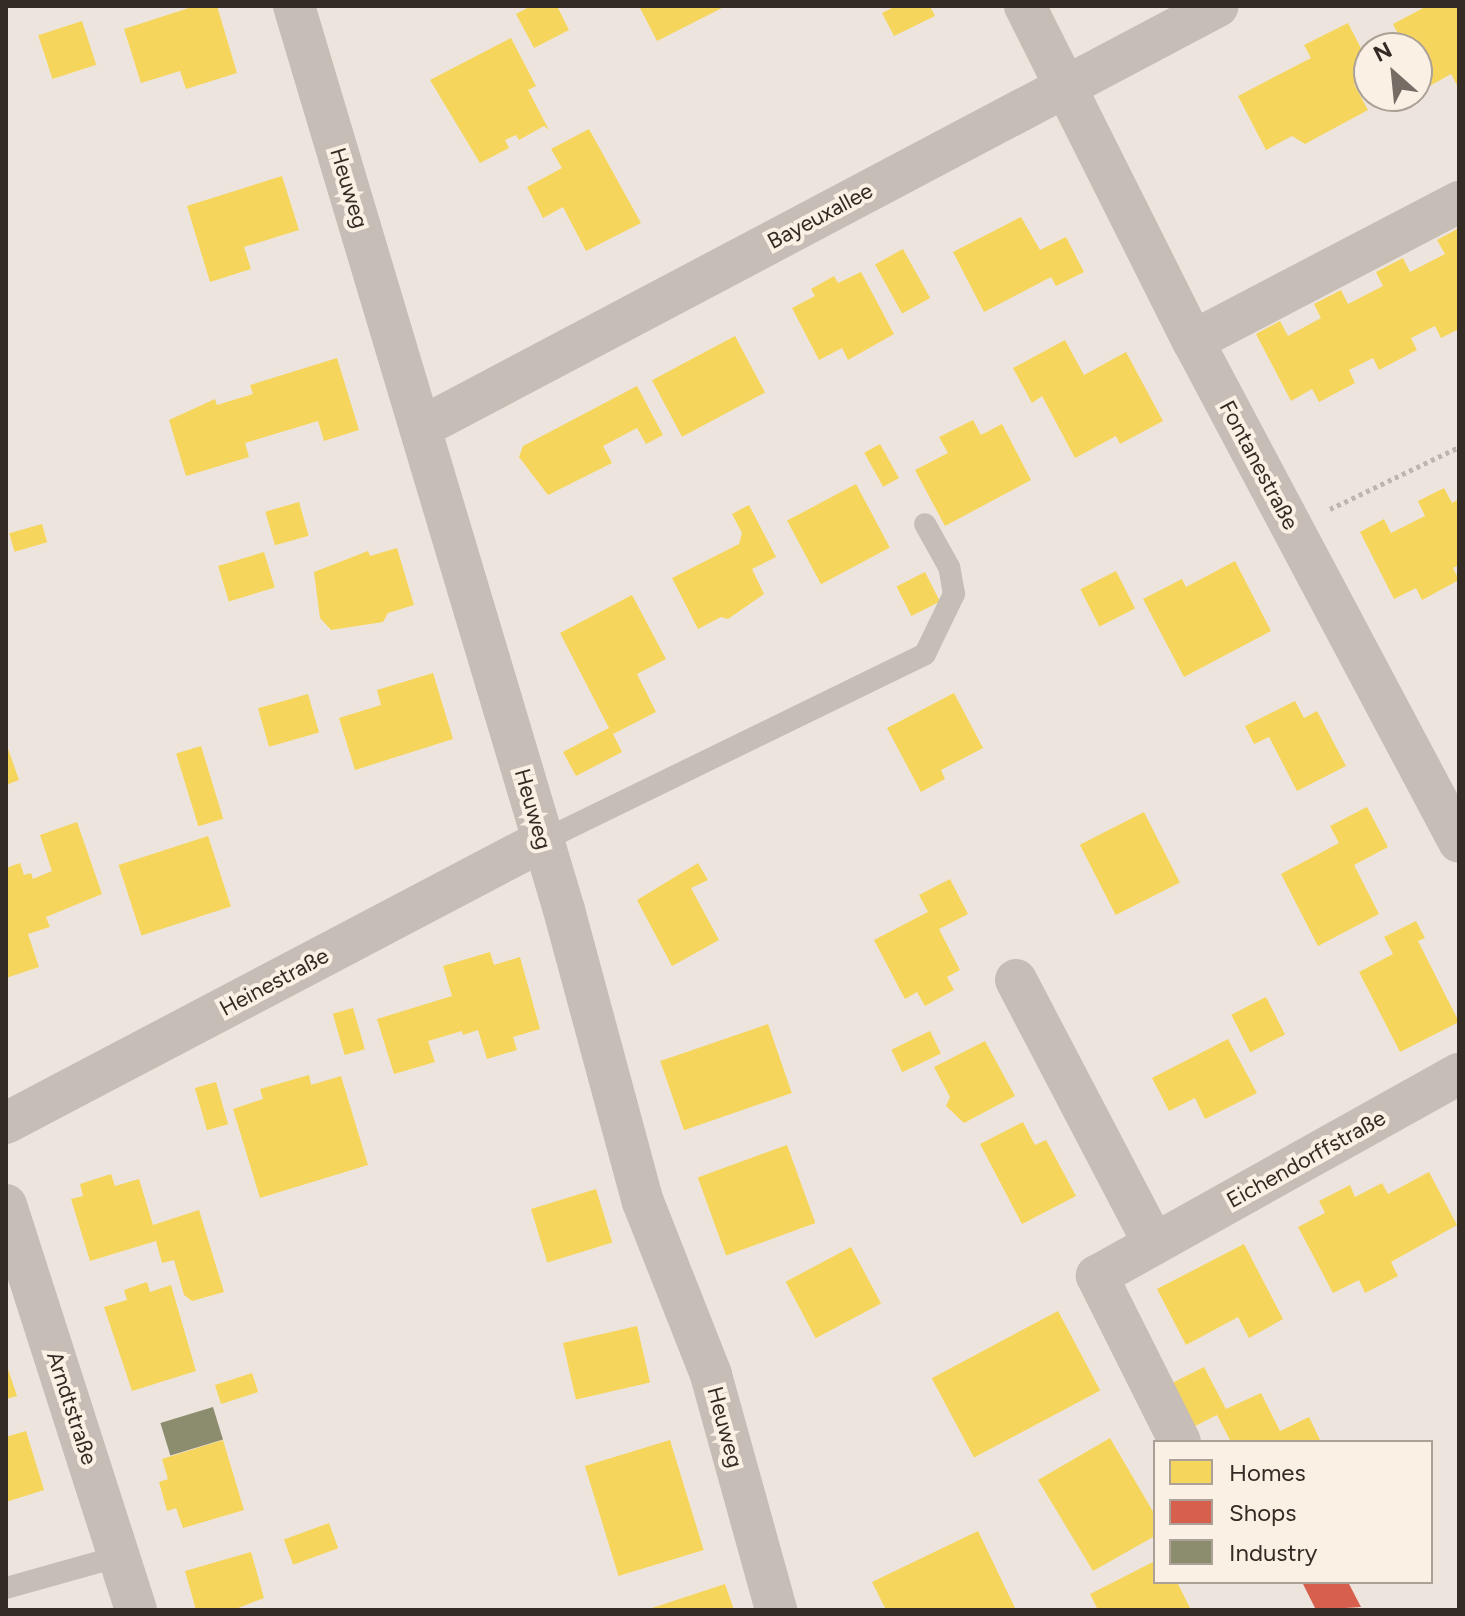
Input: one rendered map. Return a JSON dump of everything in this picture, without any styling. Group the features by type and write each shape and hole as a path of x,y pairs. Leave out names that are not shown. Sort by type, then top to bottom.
{"street":[{"name":"Heuweg","path":"294,6 422,427 643,1202 711,1375 776,1610"},
{"name":"Fontanestraße","path":"1025,6 1193,341 1459,842"},
{"name":"Bayeuxallee","path":"422,427 1218,6"},
{"path":"1193,341 1459,202"},
{"name":"Heinestraße","path":"6,1123 542,841"},
{"path":"1016,980 1154,1244"},
{"name":"Eichendorffstraße","path":"1179,1440 1097,1276 1459,1074"},
{"name":"Arndtstraße","path":"6,1205 136,1610"}],"lane":[{"path":"542,841 925,654 954,594 949,567 925,524"},
{"path":"6,1588 120,1556"}],"path":[{"path":"1292,527 1459,447"}],"building: Homes":[{"path":"195,6 217,6 237,73 186,89 180,71 141,83 124,29"},
{"path":"531,6 557,6 569,30 534,48 516,14"},
{"path":"639,6 726,6 657,41"},
{"path":"896,6 930,6 935,16 894,36 882,13"},
{"path":"1427,6 1459,6 1459,89 1451,74 1433,84 1433,32 1397,32 1393,24"},
{"path":"82,21 96,65 52,79 38,35"},
{"path":"1348,23 1353,33 1353,112 1364,112 1305,144 1292,136 1266,150 1238,96 1311,58 1304,45"},
{"path":"511,38 536,86 528,90 549,130 544,126 519,140 516,135 505,140 509,148 480,163 430,80"},
{"path":"589,129 641,223 586,251 563,207 543,218 527,187 562,168 551,149"},
{"path":"282,176 299,230 244,247 251,269 210,282 187,206"},
{"path":"1021,217 1040,250 1066,237 1084,272 1056,286 1051,277 984,312 953,252"},
{"path":"1459,228 1459,329 1441,338 1435,326 1411,338 1417,350 1379,370 1373,358 1349,370 1355,383 1319,402 1312,389 1291,401 1256,334 1280,321 1288,336 1321,318 1314,304 1341,290 1348,304 1383,286 1376,272 1403,258 1410,272 1445,254 1437,240"},
{"path":"903,249 930,298 902,313 875,265"},
{"path":"861,272 894,334 848,360 842,348 819,360 792,308 815,296 811,289 834,276 838,283"},
{"path":"735,336 765,393 682,437 652,380"},
{"path":"1065,340 1084,375 1126,352 1163,421 1120,444 1116,436 1075,458 1042,396 1032,403 1013,368"},
{"path":"337,358 359,430 324,441 318,421 245,443 249,457 186,476 169,420 215,399 217,405 253,394 250,385"},
{"path":"637,386 663,435 646,444 637,428 603,446 612,463 548,495 519,457 523,446"},
{"path":"973,420 981,435 1002,424 1031,480 945,526 915,470 948,453 939,437"},
{"path":"880,444 899,478 883,487 864,453"},
{"path":"856,484 890,548 821,584 787,521"},
{"path":"1444,488 1452,503 1459,499 1459,565 1453,568 1459,580 1422,600 1416,588 1394,599 1360,532 1384,519 1391,533 1425,516 1418,501"},
{"path":"299,502 309,536 275,545 265,512"},
{"path":"749,505 776,557 752,569 764,594 728,619 721,617 698,629 672,578 739,544 742,533 732,514"},
{"path":"42,524 47,542 15,552 9,533"},
{"path":"397,548 414,605 388,613 383,622 331,630 320,618 314,572 368,551 370,556"},
{"path":"264,552 275,587 229,601 218,566"},
{"path":"1235,561 1271,631 1184,677 1143,599 1182,579 1186,587"},
{"path":"1116,571 1135,608 1099,627 1080,589"},
{"path":"925,572 940,601 911,616 896,587"},
{"path":"632,595 666,659 637,674 656,712 613,734 622,752 576,776 563,752 609,728 560,633"},
{"path":"433,673 453,739 355,770 339,718 381,705 377,690"},
{"path":"954,693 983,748 941,770 945,779 921,792 887,728"},
{"path":"308,694 319,732 269,747 258,708"},
{"path":"1295,701 1304,718 1317,711 1346,766 1297,791 1269,737 1254,744 1245,726"},
{"path":"6,743 19,780 6,785"},
{"path":"201,746 223,819 198,826 176,754"},
{"path":"1367,807 1388,847 1354,865 1379,914 1318,946 1281,874 1339,843 1330,826"},
{"path":"1144,812 1180,882 1116,915 1080,845"},
{"path":"77,822 102,894 46,917 50,927 28,934 39,967 6,978 6,868 20,863 24,875 31,873 33,879 52,871 40,835"},
{"path":"208,836 231,906 141,935 119,865"},
{"path":"698,863 708,880 691,888 719,940 672,966 637,900"},
{"path":"950,879 968,914 939,929 960,970 947,977 954,990 925,1006 917,992 905,999 874,940 928,912 919,895"},
{"path":"1416,921 1425,938 1418,941 1459,1022 1400,1052 1359,972 1393,954 1384,937"},
{"path":"490,952 494,965 520,957 540,1029 513,1037 517,1050 487,1059 478,1030 463,1035 462,1031 428,1041 435,1062 394,1074 377,1019 452,996 443,966"},
{"path":"1266,997 1285,1034 1250,1052 1231,1015"},
{"path":"353,1008 365,1049 345,1055 333,1014"},
{"path":"768,1024 792,1093 684,1130 660,1061"},
{"path":"930,1031 941,1053 902,1072 891,1050"},
{"path":"1228,1039 1257,1093 1205,1119 1195,1098 1169,1111 1152,1078"},
{"path":"985,1041 1015,1096 964,1123 946,1106 950,1097 934,1067"},
{"path":"309,1075 311,1085 341,1076 368,1165 260,1198 233,1109 263,1099 260,1089"},
{"path":"216,1082 228,1124 207,1130 195,1088"},
{"path":"1023,1122 1035,1145 1046,1140 1076,1196 1022,1224 980,1144"},
{"path":"787,1145 815,1223 726,1255 698,1177"},
{"path":"1429,1172 1457,1225 1391,1262 1398,1276 1365,1293 1359,1280 1333,1293 1298,1227 1325,1213 1319,1201 1350,1185 1355,1197 1382,1183 1388,1194"},
{"path":"111,1174 115,1186 139,1179 153,1225 199,1210 224,1292 192,1301 184,1295 174,1260 162,1263 156,1241 90,1261 71,1199 83,1196 80,1184"},
{"path":"596,1189 612,1243 547,1262 531,1209"},
{"path":"1244,1244 1283,1319 1249,1338 1238,1317 1186,1345 1157,1289"},
{"path":"851,1247 881,1304 816,1338 786,1282"},
{"path":"147,1282 150,1292 171,1285 196,1371 132,1391 104,1307 127,1300 124,1290"},
{"path":"1058,1311 1100,1390 974,1458 932,1378"},
{"path":"637,1326 650,1383 576,1400 563,1343"},
{"path":"6,1363 17,1396 6,1399"},
{"path":"1204,1367 1226,1409 1261,1393 1280,1431 1309,1417 1320,1440 1230,1440 1217,1415 1193,1427 1170,1384"},
{"path":"252,1373 258,1392 221,1404 215,1385"},
{"path":"26,1431 44,1490 6,1502 6,1437"},
{"path":"1110,1438 1153,1512 1153,1537 1093,1571 1038,1480"},
{"path":"223,1440 244,1510 183,1528 176,1508 167,1511 159,1482 168,1479 162,1459"},
{"path":"670,1440 704,1550 619,1576 585,1466"},
{"path":"329,1523 338,1548 293,1565 284,1539"},
{"path":"978,1531 1016,1610 886,1610 872,1582"},
{"path":"251,1552 264,1598 233,1610 196,1610 185,1571"},
{"path":"1153,1562 1153,1584 1178,1584 1191,1610 1098,1610 1090,1594"},
{"path":"725,1584 734,1610 649,1609"}],"building: Shops":[{"path":"1303,1584 1349,1584 1361,1607 1316,1610"}],"building: Industry":[{"path":"213,1407 223,1440 170,1456 160,1423"}]}
